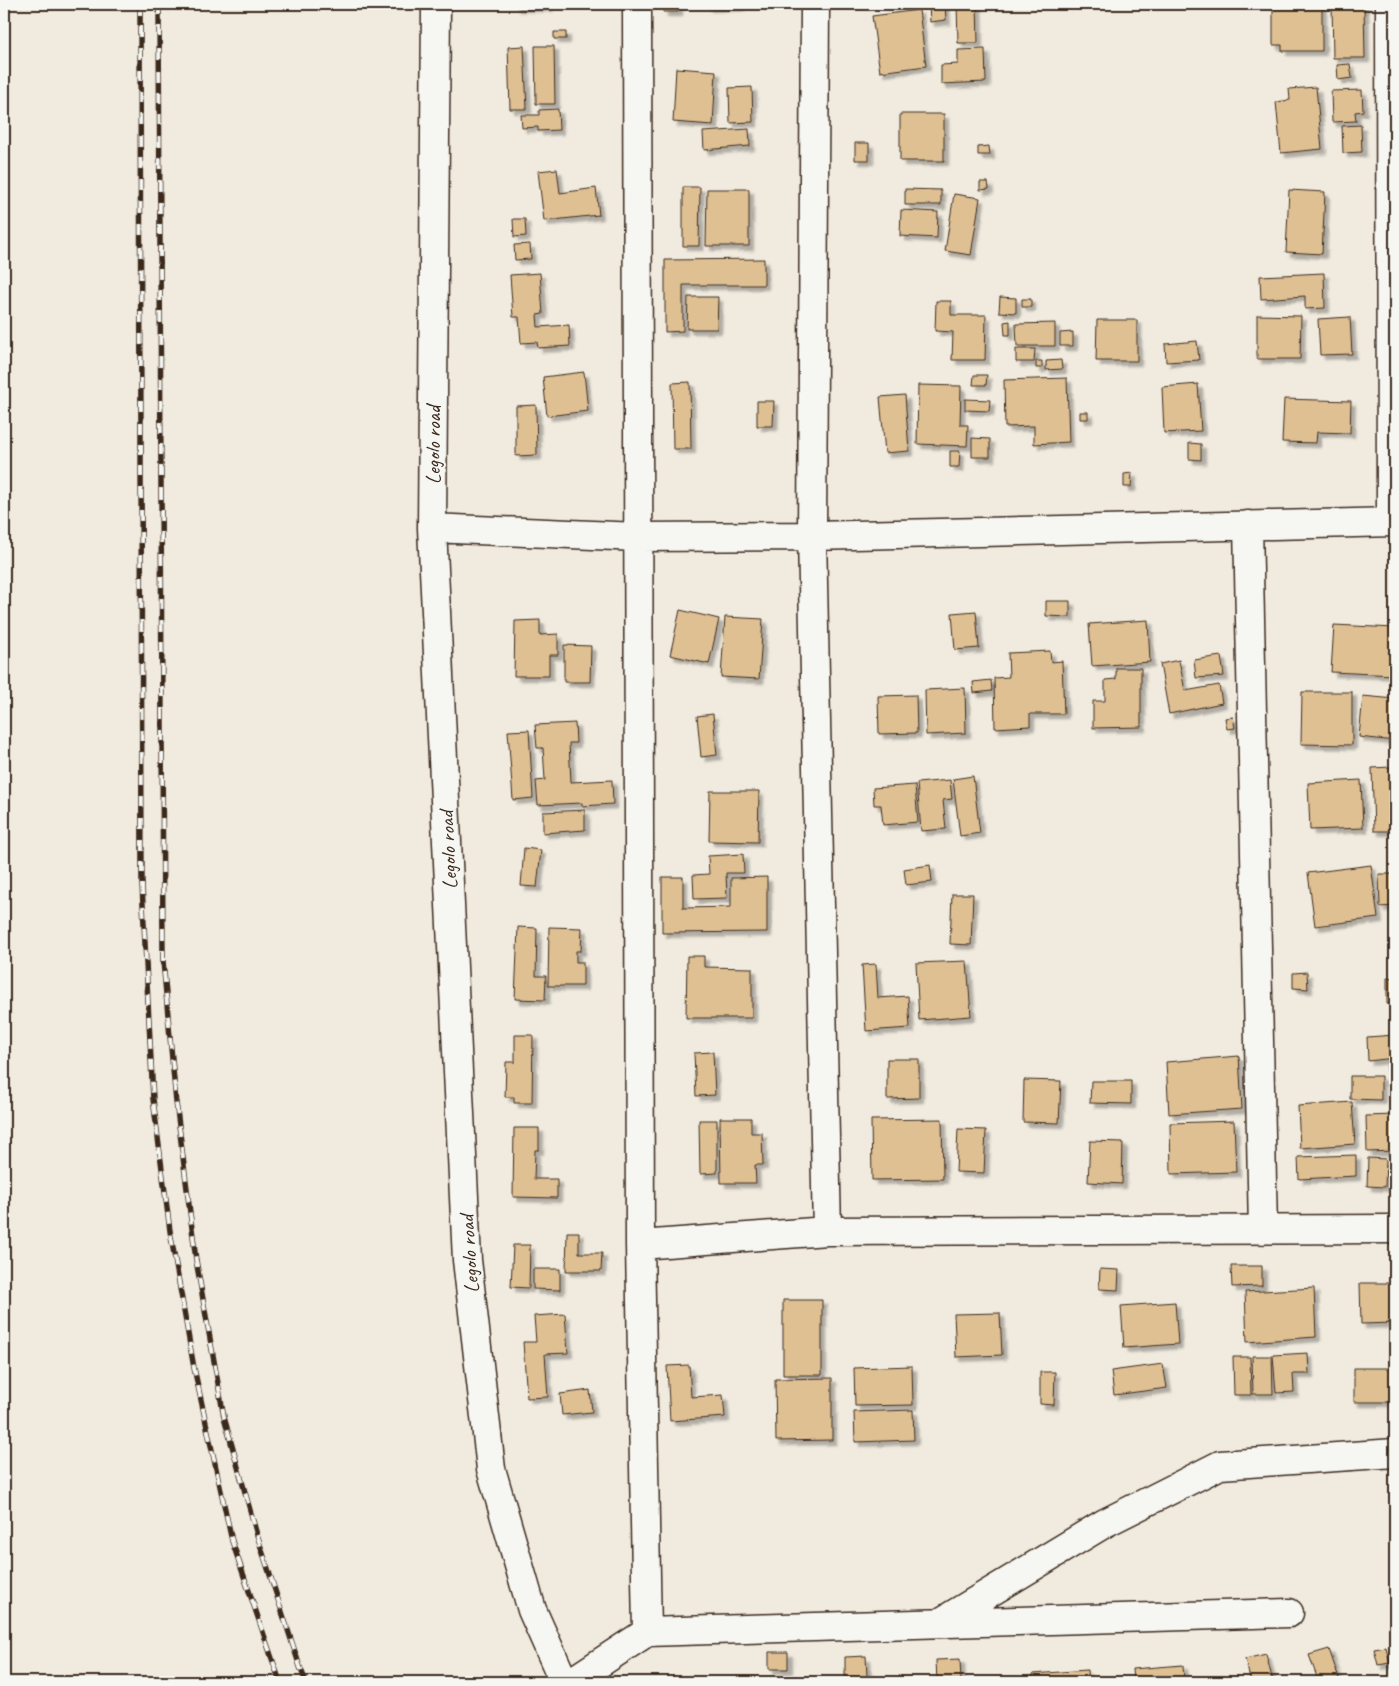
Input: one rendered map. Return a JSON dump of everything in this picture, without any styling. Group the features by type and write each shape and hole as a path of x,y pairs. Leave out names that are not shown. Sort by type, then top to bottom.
{"street":[{"name":"Legolo road","path":"436,4 432,528 468,1260 491,1469 532,1610 564,1682"},
{"path":"637,4 640,1245 647,1632"},
{"path":"815,4 812,536 827,1231"},
{"path":"432,528 638,537 812,536 1393,522 1390,4"},
{"path":"1248,525 1263,1230"},
{"path":"640,1245 827,1231 1395,1229"},
{"path":"938,1623 1105,1523 1220,1465 1395,1453"},
{"path":"571,1682 647,1632 1289,1613"}],"building":[{"path":"515,4 548,4 548,7 515,7"},
{"path":"663,4 678,4 678,12 663,12"},
{"path":"707,4 740,4 740,6 707,7"},
{"path":"945,4 946,20 930,22 929,6"},
{"path":"957,4 977,4 978,43 958,43"},
{"path":"1282,4 1322,4 1322,51 1282,51 1282,45 1273,45 1273,7 1282,6"},
{"path":"1332,4 1364,4 1365,58 1333,58"},
{"path":"919,10 926,66 880,72 872,16"},
{"path":"554,32 566,32 566,39 554,39"},
{"path":"524,46 527,109 510,109 508,47"},
{"path":"535,46 554,46 555,104 536,104"},
{"path":"985,49 986,82 941,84 941,65 958,64 958,50"},
{"path":"1350,64 1352,78 1338,80 1337,65"},
{"path":"676,68 716,71 713,125 673,122"},
{"path":"752,87 753,122 730,123 729,88"},
{"path":"1316,87 1322,149 1281,153 1276,102 1290,100 1289,89"},
{"path":"1362,90 1363,111 1355,112 1356,121 1332,122 1331,91"},
{"path":"558,109 559,130 538,131 538,127 522,128 521,115 539,115 539,110"},
{"path":"900,114 944,114 944,161 900,161"},
{"path":"1361,125 1362,152 1343,153 1342,126"},
{"path":"749,129 750,146 704,150 703,132"},
{"path":"855,143 869,143 869,160 855,160"},
{"path":"989,146 990,155 978,155 978,147"},
{"path":"557,169 560,193 596,188 599,215 544,221 538,171"},
{"path":"980,182 988,182 989,189 980,190"},
{"path":"683,187 700,187 699,246 683,246"},
{"path":"707,189 749,189 749,246 706,246"},
{"path":"905,189 941,190 941,205 905,205"},
{"path":"1289,190 1325,192 1322,254 1286,252"},
{"path":"954,194 980,198 971,255 945,251"},
{"path":"901,210 938,212 937,238 900,236"},
{"path":"513,219 525,219 526,236 514,237"},
{"path":"530,244 531,259 515,260 514,245"},
{"path":"764,259 764,285 683,285 683,331 665,332 665,260"},
{"path":"540,273 543,314 537,315 538,327 569,325 570,346 538,348 537,342 521,343 519,317 513,317 510,275"},
{"path":"1324,273 1325,308 1305,309 1305,296 1261,299 1260,276"},
{"path":"688,297 718,297 717,329 687,329"},
{"path":"1000,297 1016,298 1016,313 999,312"},
{"path":"1022,299 1031,299 1031,307 1022,307"},
{"path":"936,301 951,301 951,315 986,315 985,360 952,360 953,332 935,331"},
{"path":"1257,315 1301,316 1300,359 1257,359"},
{"path":"1350,317 1352,354 1320,355 1318,319"},
{"path":"1097,320 1137,320 1137,361 1096,361"},
{"path":"1010,321 1010,335 1005,335 1004,322"},
{"path":"1055,323 1055,346 1017,346 1016,324"},
{"path":"1073,332 1073,346 1060,346 1060,333"},
{"path":"1197,341 1199,360 1166,362 1165,344"},
{"path":"1016,349 1035,349 1034,362 1016,362"},
{"path":"1061,360 1062,369 1046,370 1046,361"},
{"path":"1036,361 1042,361 1042,368 1036,368"},
{"path":"584,372 588,411 547,416 543,377"},
{"path":"974,375 987,375 986,385 973,385"},
{"path":"1067,378 1069,442 1034,444 1034,426 1005,427 1004,380"},
{"path":"690,382 691,449 673,449 672,383"},
{"path":"1198,384 1201,431 1164,433 1162,387"},
{"path":"918,385 961,386 960,425 968,425 967,446 917,444"},
{"path":"905,395 909,451 885,453 880,397"},
{"path":"965,399 990,400 989,411 965,410"},
{"path":"1284,399 1351,401 1350,433 1317,432 1316,443 1282,442"},
{"path":"757,401 774,401 773,426 757,426"},
{"path":"536,405 537,455 516,456 516,406"},
{"path":"1080,412 1088,412 1088,419 1080,419"},
{"path":"972,438 990,439 990,457 972,457"},
{"path":"1189,443 1201,444 1201,460 1189,459"},
{"path":"950,451 960,451 959,467 950,467"},
{"path":"1132,473 1131,487 1124,487 1124,474"},
{"path":"1046,601 1070,601 1070,617 1046,616"},
{"path":"680,610 719,619 709,664 670,655"},
{"path":"976,611 979,648 955,650 952,613"},
{"path":"725,617 763,619 759,679 721,677"},
{"path":"540,620 540,635 558,634 558,655 549,655 549,676 514,676 515,621"},
{"path":"1148,620 1150,662 1092,666 1089,624"},
{"path":"1334,625 1395,628 1395,675 1331,672"},
{"path":"564,645 591,646 590,682 564,682"},
{"path":"1050,651 1051,662 1062,661 1064,714 1030,714 1030,726 995,728 994,678 1009,677 1008,653"},
{"path":"1221,656 1224,676 1196,678 1194,660"},
{"path":"1179,660 1185,691 1219,685 1222,703 1169,714 1160,664"},
{"path":"1116,668 1141,668 1141,727 1093,728 1093,701 1105,701 1105,680 1116,679"},
{"path":"991,680 992,691 974,693 973,682"},
{"path":"965,688 966,733 926,735 925,690"},
{"path":"1302,692 1352,692 1352,745 1301,744"},
{"path":"916,695 917,733 879,734 878,696"},
{"path":"1363,696 1395,699 1393,716 1395,716 1395,741 1359,737"},
{"path":"713,714 717,755 701,757 697,716"},
{"path":"1233,717 1235,728 1227,729 1225,718"},
{"path":"575,723 576,743 569,743 571,782 612,780 613,804 582,806 582,803 538,805 536,781 545,780 543,748 537,748 535,725"},
{"path":"529,730 533,798 513,800 508,731"},
{"path":"1391,767 1393,831 1374,831 1372,768"},
{"path":"973,776 980,833 960,836 953,779"},
{"path":"950,780 952,799 943,800 946,829 921,831 917,783"},
{"path":"1361,780 1363,828 1310,830 1308,783"},
{"path":"915,785 918,822 883,825 881,805 874,805 873,788"},
{"path":"710,791 759,791 758,842 709,841"},
{"path":"585,810 585,830 543,833 543,812"},
{"path":"524,848 541,850 537,887 521,886"},
{"path":"743,854 744,873 726,873 727,898 694,899 693,875 709,874 708,856"},
{"path":"930,865 932,882 906,885 904,869"},
{"path":"1371,865 1378,918 1315,926 1308,873"},
{"path":"1379,874 1395,874 1395,906 1380,907"},
{"path":"662,877 683,877 683,908 731,907 731,878 767,877 767,932 662,933"},
{"path":"952,894 973,894 971,945 950,944"},
{"path":"518,927 537,928 536,976 546,976 545,1000 515,999"},
{"path":"549,927 582,928 581,951 576,951 576,962 583,962 583,986 548,986"},
{"path":"687,956 704,956 704,967 752,968 752,1018 686,1018"},
{"path":"967,961 971,1016 919,1020 916,963"},
{"path":"876,964 878,998 908,996 910,1028 866,1031 862,965"},
{"path":"1307,972 1308,989 1293,988 1293,973"},
{"path":"1395,977 1395,1004 1387,1004 1387,978"},
{"path":"515,1035 533,1035 532,1103 514,1103 514,1097 505,1097 506,1062 515,1062"},
{"path":"1395,1035 1395,1058 1368,1061 1367,1037"},
{"path":"713,1052 715,1095 696,1096 694,1053"},
{"path":"1239,1056 1242,1109 1169,1114 1166,1062"},
{"path":"887,1059 919,1059 919,1098 887,1099"},
{"path":"1387,1065 1395,1065 1395,1087 1388,1087"},
{"path":"1350,1076 1381,1076 1381,1100 1350,1099"},
{"path":"1024,1080 1061,1081 1059,1123 1023,1122"},
{"path":"1091,1081 1131,1081 1131,1104 1090,1103"},
{"path":"1352,1102 1355,1144 1300,1148 1298,1106"},
{"path":"1395,1115 1395,1151 1367,1152 1366,1116"},
{"path":"720,1118 751,1118 751,1133 762,1133 763,1165 755,1165 756,1183 721,1183"},
{"path":"942,1119 943,1179 872,1180 871,1120"},
{"path":"699,1120 717,1120 717,1173 700,1174"},
{"path":"1234,1121 1236,1172 1171,1174 1170,1123"},
{"path":"514,1128 539,1128 539,1150 535,1150 534,1179 557,1179 557,1198 513,1197"},
{"path":"958,1129 986,1130 984,1173 956,1172"},
{"path":"1090,1141 1123,1142 1122,1184 1088,1182"},
{"path":"1356,1155 1356,1176 1299,1179 1298,1157"},
{"path":"1368,1158 1386,1159 1385,1187 1367,1186"},
{"path":"567,1232 579,1232 579,1253 602,1253 601,1271 566,1271"},
{"path":"513,1245 530,1245 529,1288 511,1287"},
{"path":"1231,1266 1262,1266 1262,1286 1232,1287"},
{"path":"533,1269 560,1269 560,1290 533,1289"},
{"path":"1100,1269 1119,1270 1118,1290 1099,1289"},
{"path":"1360,1283 1395,1283 1395,1323 1361,1324"},
{"path":"1314,1288 1316,1337 1247,1342 1245,1292"},
{"path":"783,1300 822,1300 822,1375 783,1375"},
{"path":"1175,1302 1178,1344 1124,1348 1121,1306"},
{"path":"1000,1313 1002,1355 956,1357 954,1314"},
{"path":"565,1314 568,1353 545,1354 548,1397 527,1398 523,1342 536,1342 534,1316"},
{"path":"1308,1353 1309,1374 1293,1374 1294,1392 1276,1393 1273,1355"},
{"path":"1252,1356 1272,1356 1273,1394 1253,1394"},
{"path":"1233,1357 1250,1357 1251,1395 1234,1395"},
{"path":"1163,1364 1167,1388 1114,1395 1111,1371"},
{"path":"689,1365 691,1397 723,1395 725,1417 670,1421 667,1366"},
{"path":"912,1366 913,1405 855,1406 854,1368"},
{"path":"1354,1368 1395,1368 1395,1402 1354,1402"},
{"path":"1040,1372 1055,1372 1054,1405 1040,1404"},
{"path":"832,1378 832,1440 776,1441 775,1379"},
{"path":"590,1390 592,1412 562,1415 560,1394"},
{"path":"913,1410 914,1440 855,1442 854,1412"},
{"path":"1386,1647 1390,1663 1378,1665 1374,1649"},
{"path":"1329,1649 1340,1682 1312,1682 1318,1680 1309,1655"},
{"path":"769,1652 788,1652 788,1669 769,1669"},
{"path":"1266,1654 1273,1682 1251,1682 1245,1659"},
{"path":"866,1656 867,1677 845,1677 845,1657"},
{"path":"960,1659 961,1682 937,1682 936,1660"},
{"path":"1183,1665 1184,1682 1133,1682 1132,1669"},
{"path":"1087,1670 1088,1682 1033,1682 1033,1674"}],"railway":[{"path":"140,4 142,885 153,1099 170,1231 194,1368 232,1541 280,1682"},
{"path":"159,4 163,961 176,1102 196,1260 224,1417 257,1535 306,1682"}]}
